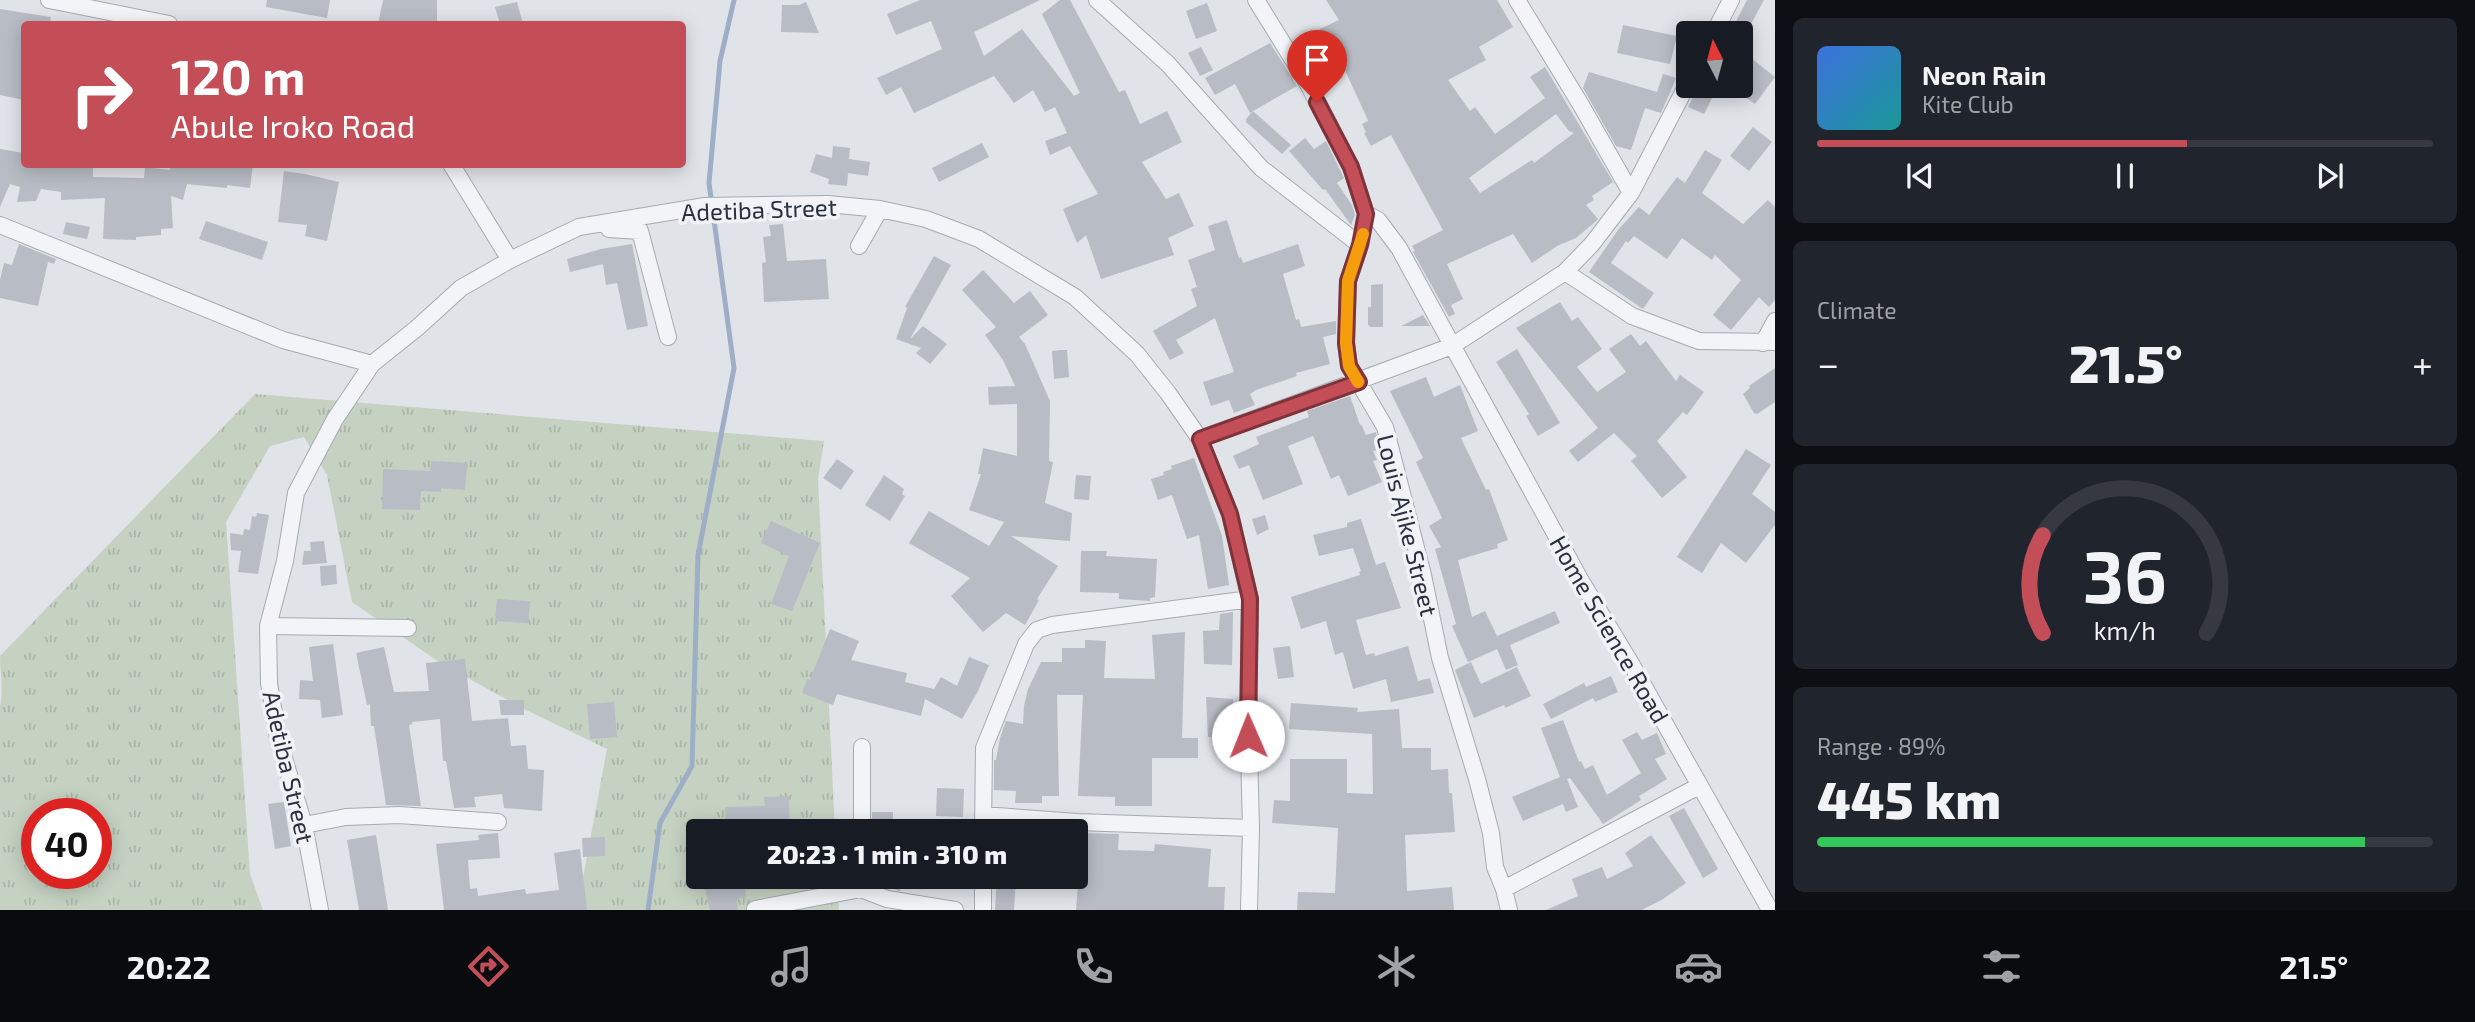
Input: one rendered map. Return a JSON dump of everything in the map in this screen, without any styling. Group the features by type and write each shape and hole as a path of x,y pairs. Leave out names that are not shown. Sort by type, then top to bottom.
{"street":[{"path":"49,0 154,21"},
{"path":"1097,0 1168,64 1261,168 1360,245"},
{"name":"Louis Ajike Street","path":"1256,0 1308,84 1337,139 1351,167 1366,214 1360,245 1348,281 1346,343 1349,366 1385,427 1423,575 1440,658 1477,779 1491,833 1495,867 1509,910"},
{"path":"1517,0 1631,193"},
{"path":"1720,21 1731,0"},
{"path":"1200,439 1452,346 1564,272 1592,244 1631,193 1680,98"},
{"path":"453,168 510,260"},
{"name":"Adetiba Street","path":"320,910 304,825 278,738 269,683 268,626 285,561 296,493 335,419 372,363 417,328 461,288 510,260 579,227 705,206 828,204 880,209 926,219 979,239 1075,297 1137,354 1200,439 1230,514 1250,599 1249,910"},
{"path":"859,246 880,209"},
{"name":"Home Science Road","path":"1366,214 1378,220 1399,248 1581,581 1633,667 1770,910"},
{"path":"0,225 283,340 372,363"},
{"path":"579,227 639,231 668,337"},
{"path":"1564,272 1632,316 1699,341 1769,342 1775,321"},
{"path":"983,819 984,748 1026,644 1037,630 1052,625 1250,599"},
{"path":"268,626 408,628"},
{"path":"862,747 862,819"},
{"path":"1504,889 1699,786"},
{"path":"304,825 346,817 398,815 498,822"},
{"path":"1088,822 1251,828"},
{"path":"755,909 837,889"},
{"path":"871,889 887,899 955,910"},
{"path":"983,889 983,910"}],"green space":[{"path":"255,394 824,441 818,479 834,819 686,819 686,889 838,889 839,910 577,910 607,749 522,708 439,662 352,602 327,475 304,437 270,446 226,522 250,874 263,910 0,910 0,656"}],"building":[{"path":"267,0 330,0 327,18 266,7"},
{"path":"383,0 437,0 437,21 379,21"},
{"path":"920,0 1040,0 974,32 984,56 1022,29 1074,96 1080,93 1042,14 1060,0 1070,0 1119,92 1125,90 1140,124 1167,111 1182,142 1142,162 1166,199 1179,193 1194,226 1168,238 1174,255 1101,279 1086,235 1077,243 1063,209 1098,194 1070,146 1050,155 1045,141 1067,133 1055,107 1045,112 1033,90 1014,103 994,76 914,113 901,87 886,95 877,78 942,49 931,21 896,35 887,14"},
{"path":"1326,0 1497,0 1513,27 1479,47 1486,60 1448,80 1470,111 1475,107 1495,134 1545,98 1530,77 1545,67 1613,182 1592,196 1594,200 1586,205 1598,219 1576,238 1557,246 1532,263 1513,234 1447,264 1463,299 1451,305 1455,314 1449,317 1412,246 1443,230 1391,135 1371,146 1364,133 1366,132 1362,124 1368,121 1367,118 1343,66 1336,69 1318,30 1339,20","holes":["1556,114 1569,131 1574,133 1534,163 1532,160 1480,193 1469,178"]},
{"path":"1747,0 1764,0 1753,21 1736,21"},
{"path":"517,2 522,21 499,21 495,7"},
{"path":"806,2 819,33 781,32 782,5 799,5"},
{"path":"1207,3 1217,31 1196,39 1186,11"},
{"path":"0,9 51,17 50,21 21,21 21,99 0,95"},
{"path":"1623,25 1676,36 1670,64 1617,53"},
{"path":"1270,43 1297,86 1250,113 1235,84 1215,95 1205,78"},
{"path":"1201,47 1213,70 1200,76 1188,53"},
{"path":"1754,60 1775,77 1755,104 1747,98 1754,98"},
{"path":"1589,72 1657,92 1663,74 1676,78 1661,113 1645,108 1631,150 1616,146 1583,88"},
{"path":"1693,98 1712,98 1704,114 1688,107"},
{"path":"1253,111 1291,145 1282,154 1246,122"},
{"path":"1753,127 1772,142 1749,171 1730,156"},
{"path":"1305,138 1314,149 1326,141 1344,178 1337,183 1352,205 1355,215 1351,225 1325,189 1323,190 1289,151"},
{"path":"982,143 989,157 939,182 932,168"},
{"path":"833,146 850,148 849,159 870,162 868,176 848,173 847,186 828,184 829,179 810,172 816,154 832,158"},
{"path":"0,149 21,152 21,168 93,168 93,177 144,178 145,168 252,168 250,188 187,184 183,200 171,196 173,228 161,229 161,235 136,237 136,240 103,239 105,198 61,200 61,192 41,189 36,201 17,202 20,187 10,184 0,207"},
{"path":"1705,150 1722,160 1702,193 1743,224 1768,200 1775,207 1775,300 1769,307 1759,297 1731,330 1713,315 1741,280 1715,255 1712,260 1682,238 1667,259 1634,236 1628,243 1626,241 1611,263 1654,293 1643,309 1589,272 1618,230 1639,207 1649,215 1677,177 1685,183"},
{"path":"284,171 339,182 327,241 305,236 307,225 278,222"},
{"path":"1227,220 1243,263 1298,244 1305,266 1283,274 1296,320 1299,319 1301,327 1336,321 1336,334 1323,337 1330,364 1296,373 1297,376 1256,390 1250,394 1255,405 1234,413 1229,400 1211,406 1203,382 1234,372 1215,318 1176,340 1184,353 1170,360 1153,331 1197,306 1191,289 1197,287 1188,260 1215,250 1208,226"},
{"path":"206,221 268,242 262,260 199,239"},
{"path":"66,222 90,227 87,239 63,234"},
{"path":"783,224 787,261 826,259 829,299 764,302 762,263 766,262 763,237 771,236 769,225"},
{"path":"19,244 56,259 54,264 48,262 38,306 0,298 4,263 12,265"},
{"path":"632,244 648,326 627,330 617,283 606,285 603,264 570,272 567,259"},
{"path":"934,256 951,265 910,339 923,326 947,344 930,364 916,353 921,348 896,339 907,308 905,307"},
{"path":"983,270 1014,303 1030,291 1048,315 1019,337 1025,344 1050,401 1049,461 1053,462 1045,503 1072,513 1070,541 1011,536 1058,566 1037,599 1039,600 1025,625 1006,613 983,632 951,596 970,578 909,543 929,511 989,546 1004,522 969,510 981,474 978,474 983,448 1017,456 1017,404 989,405 988,387 1015,386 1003,360 985,335 996,327 962,290"},
{"path":"1383,284 1383,327 1371,327 1368,325 1368,307 1371,307 1371,285"},
{"path":"1560,302 1572,321 1578,317 1602,349 1577,367 1597,392 1626,372 1609,349 1631,334 1640,346 1646,341 1676,381 1680,375 1704,392 1687,415 1683,412 1657,441 1687,477 1662,498 1631,461 1637,456 1614,433 1578,462 1569,451 1598,428 1516,328"},
{"path":"1423,315 1430,326 1401,326"},
{"path":"1517,349 1560,423 1538,436 1526,416 1529,414 1496,362"},
{"path":"1067,350 1069,377 1054,379 1052,351"},
{"path":"1775,368 1775,402 1757,414 1754,413 1743,394 1749,386"},
{"path":"1426,377 1434,397 1460,385 1478,431 1461,438 1486,490 1489,489 1508,540 1497,544 1498,548 1458,560 1472,617 1485,611 1497,636 1555,611 1560,623 1510,645 1518,665 1506,670 1497,649 1468,662 1452,626 1456,624 1435,549 1441,547 1429,526 1442,518 1416,462 1423,458 1390,391"},
{"path":"1350,396 1366,435 1376,432 1380,449 1373,451 1377,460 1373,461 1382,482 1348,496 1339,475 1331,479 1313,436 1288,446 1303,484 1263,500 1249,465 1239,469 1233,456 1259,444 1256,437 1309,417 1307,411"},
{"path":"1746,449 1771,465 1752,494 1775,512 1775,525 1746,563 1721,543 1702,573 1677,557"},
{"path":"1194,458 1222,536 1229,585 1208,589 1199,535 1187,539 1172,495 1158,500 1151,479 1164,475 1163,472 1172,469 1171,466"},
{"path":"837,459 854,471 841,490 823,478"},
{"path":"431,461 467,463 465,490 441,488 441,492 421,491 420,510 382,509 383,469 430,471"},
{"path":"884,475 904,489 902,494 905,496 890,521 865,505"},
{"path":"1076,475 1091,476 1089,500 1074,499"},
{"path":"257,513 269,515 258,574 238,572 241,551 231,550 230,533 243,535 244,529 250,530 252,516 256,517"},
{"path":"1265,515 1269,529 1257,535 1252,519"},
{"path":"1361,519 1376,565 1385,562 1401,608 1356,620 1366,655 1374,653 1375,656 1408,646 1418,681 1430,678 1434,693 1391,702 1386,679 1353,689 1343,652 1335,655 1326,621 1301,629 1291,597 1360,575 1361,571 1353,548 1319,556 1313,535 1347,527 1347,523"},
{"path":"771,521 820,543 792,611 771,604 789,556 761,543"},
{"path":"324,541 327,563 302,565 304,551 311,551 310,542"},
{"path":"1081,551 1107,551 1106,556 1157,559 1155,597 1150,598 1150,601 1119,599 1119,593 1080,592"},
{"path":"336,565 337,584 321,586 320,566"},
{"path":"497,599 530,601 528,623 495,621"},
{"path":"1233,612 1232,665 1204,664 1203,631 1219,630 1220,614"},
{"path":"830,629 859,641 851,660 907,673 905,682 934,689 941,677 957,686 969,657 989,665 962,719 925,699 921,716 837,694 833,705 802,693 807,679 810,680"},
{"path":"1185,632 1182,738 1198,738 1198,758 1152,758 1152,806 1115,806 1115,797 1078,796 1083,695 1057,695 1059,796 1042,796 1042,803 1015,803 1016,791 994,790 994,760 1006,721 1023,724 1028,689 1041,662 1062,662 1062,648 1085,648 1085,640 1106,641 1104,678 1155,679 1152,635"},
{"path":"333,644 343,715 322,718 320,700 299,699 300,680 313,681 309,647"},
{"path":"1290,646 1294,677 1278,679 1273,648"},
{"path":"384,647 394,692 429,691 426,663 465,659 472,721 508,718 511,746 526,745 528,769 544,770 542,811 504,808 502,794 474,797 476,807 454,808 446,761 443,761 440,719 412,722 409,725 421,806 386,805 374,726 371,726 370,704 367,705 356,653"},
{"path":"1471,662 1481,684 1517,667 1531,696 1474,718 1455,670"},
{"path":"1611,676 1618,692 1595,702 1593,698 1551,719 1543,704 1584,683 1586,687"},
{"path":"1206,697 1233,699 1234,736 1208,737"},
{"path":"499,700 524,700 524,715 501,715"},
{"path":"614,702 617,737 590,739 587,704"},
{"path":"1291,703 1358,708 1357,712 1399,709 1402,748 1431,748 1431,770 1448,769 1455,832 1405,835 1407,891 1452,887 1454,910 1297,910 1298,892 1335,893 1338,828 1272,823 1274,800 1290,801 1290,759 1347,759 1347,793 1373,794 1372,734 1289,729"},
{"path":"1563,720 1579,762 1581,761 1585,769 1593,765 1607,795 1641,773 1622,740 1637,732 1642,740 1657,733 1666,754 1655,759 1667,779 1639,796 1641,800 1603,824 1570,778 1567,779 1578,807 1566,812 1563,804 1523,821 1512,797 1560,777 1541,728"},
{"path":"937,788 964,789 963,817 936,816"},
{"path":"789,796 790,819 726,819 725,807 765,806 764,797"},
{"path":"284,802 291,846 275,849 268,804"},
{"path":"1684,808 1718,869 1703,878 1669,816"},
{"path":"872,812 893,812 893,819 872,819"},
{"path":"498,833 500,858 468,860 470,889 477,888 478,896 525,889 526,894 559,890 554,853 580,849 587,910 444,910 436,844 479,840 478,835"},
{"path":"1088,833 1119,834 1118,850 1154,851 1155,844 1211,849 1208,887 1225,887 1224,910 1076,910 1078,889 1088,889"},
{"path":"376,835 388,910 359,910 347,840"},
{"path":"1651,835 1686,883 1642,910 1546,910 1578,896 1572,879 1602,867 1607,879 1633,866 1625,853"},
{"path":"605,837 605,856 583,857 582,838"},
{"path":"705,889 745,889 746,897 737,899 738,910 710,910"},
{"path":"996,889 1015,889 1014,910 995,910"}],"waterway":[{"path":"648,910 660,823 692,766 698,555 734,368 709,183 720,61 734,0"}],"slow traffic":[{"path":"1358,382 1349,366 1346,343 1348,281 1363,234"}],"route":[{"path":"1248,736 1250,599 1230,514 1200,439 1359,382 1349,366 1346,343 1348,281 1365,228 1366,214 1351,167 1317,102"}]}
